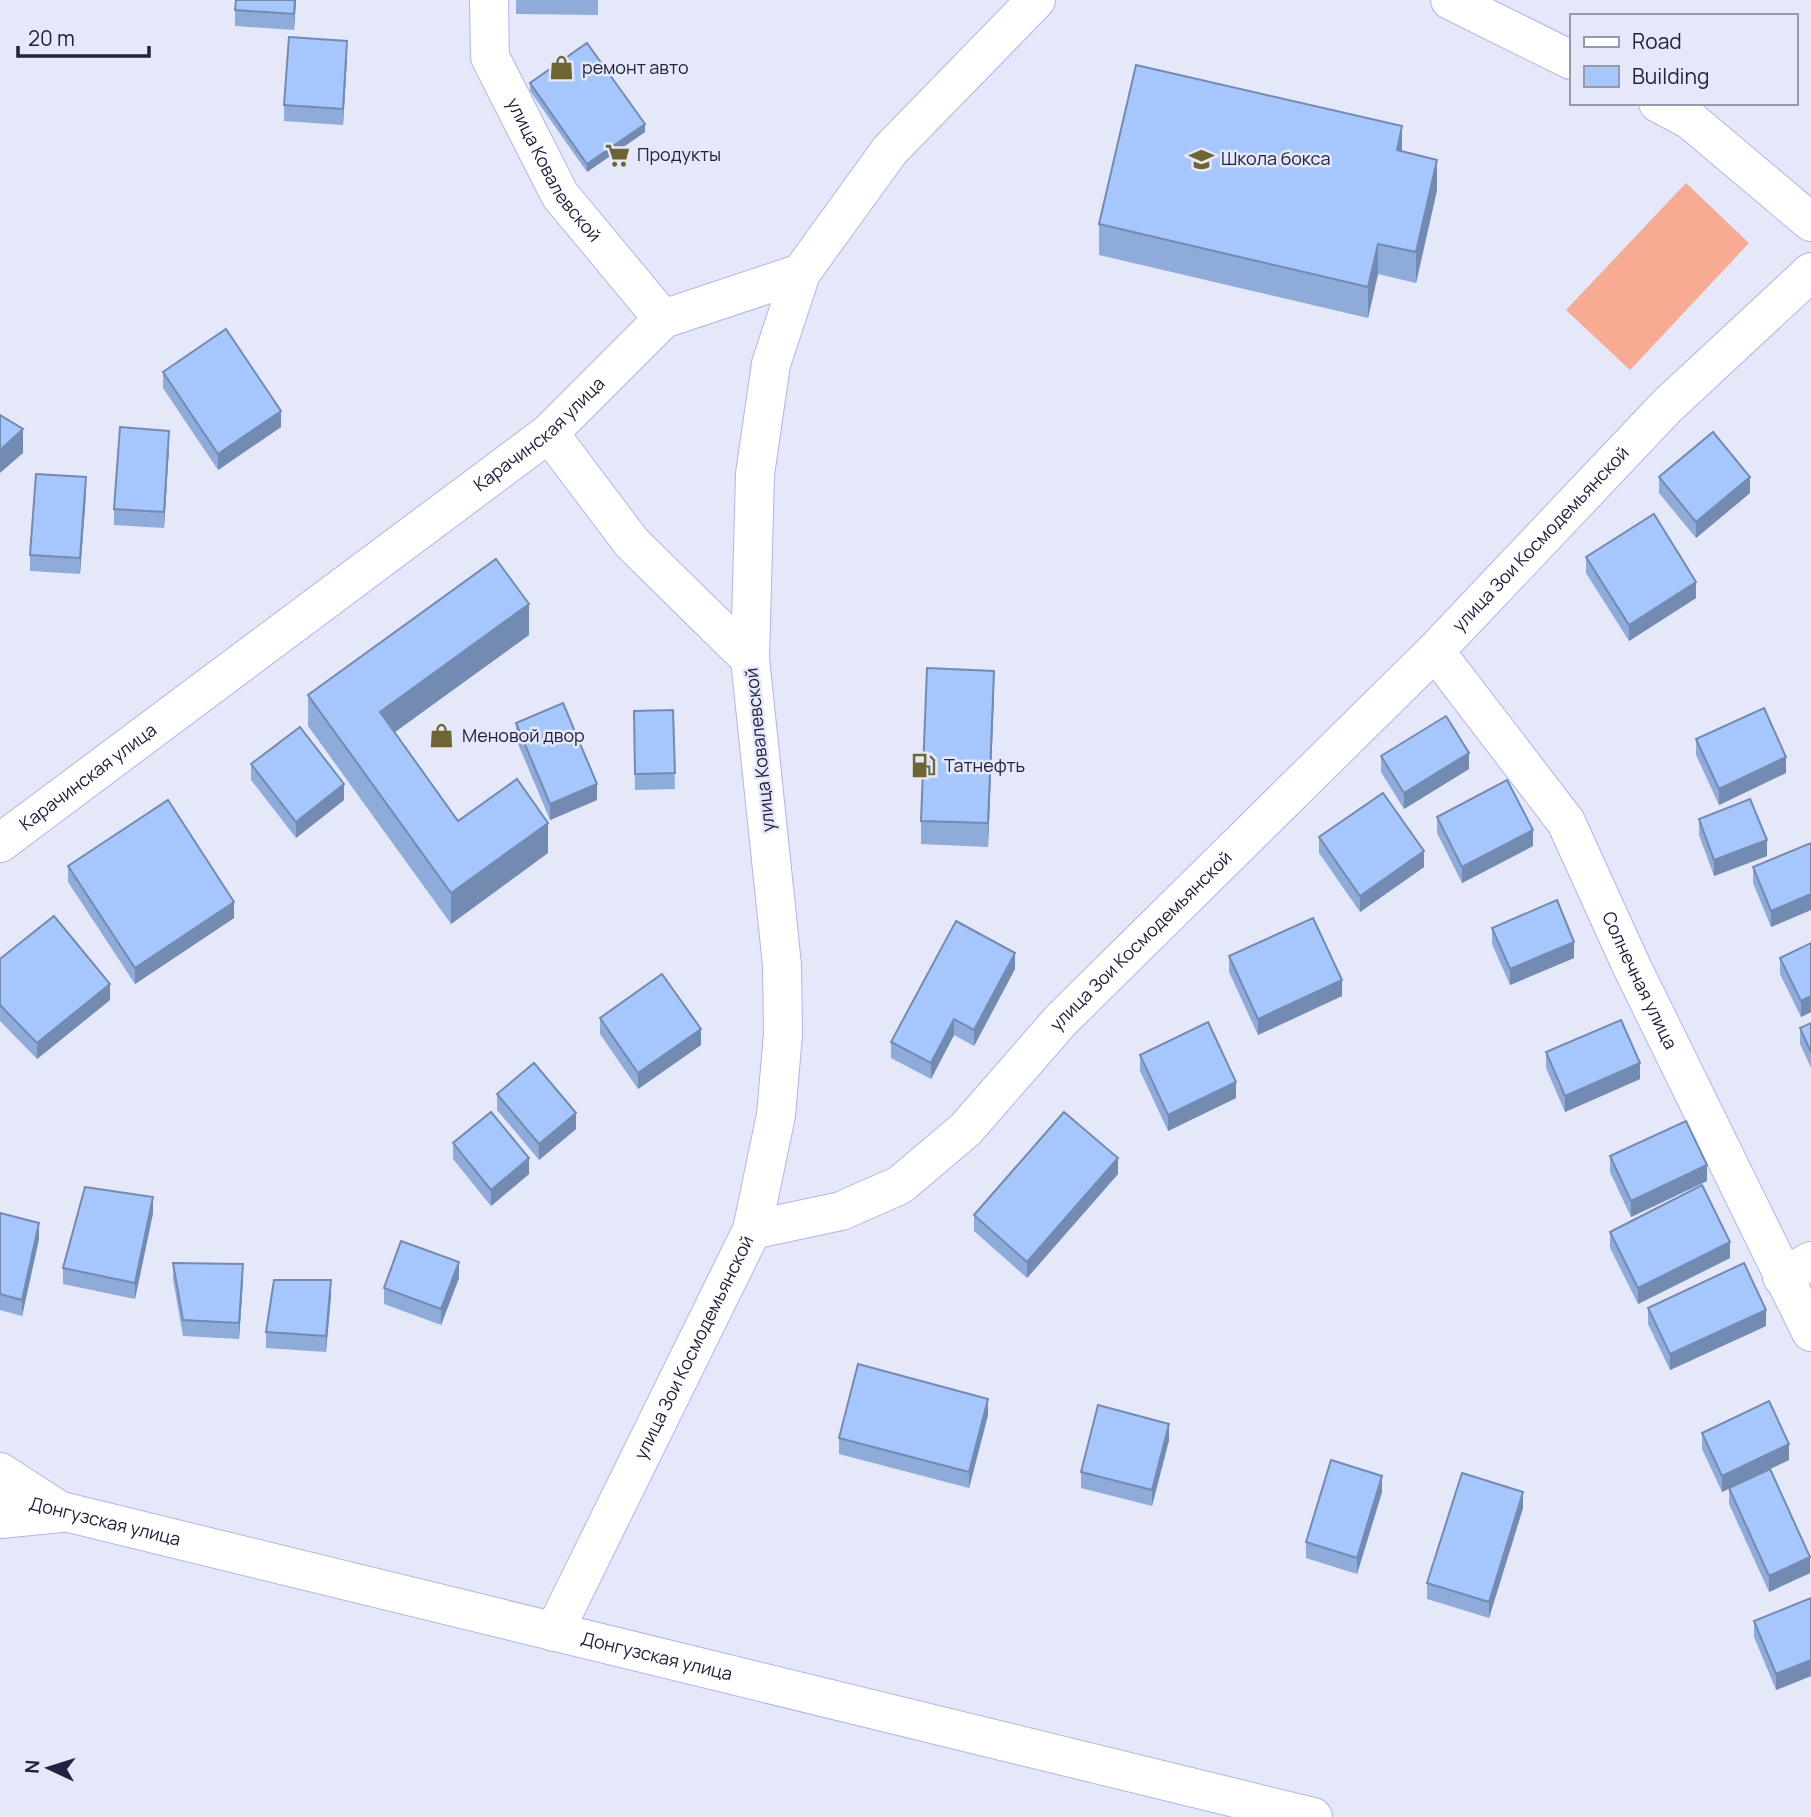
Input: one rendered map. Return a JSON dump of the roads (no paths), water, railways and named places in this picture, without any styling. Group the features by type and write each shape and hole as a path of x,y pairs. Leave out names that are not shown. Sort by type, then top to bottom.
{"main road":[{"name":"улица Ковалевской","path":"489,0 490,57 560,195 663,319"},
{"path":"802,273 890,150 1036,0"},
{"path":"1450,0 1570,60"},
{"path":"1662,105 1690,120 1811,222"},
{"name":"улица Зои Космодемьянской","path":"554,1632 752,1230 841,1211 900,1185 966,1129 1061,1020 1435,651 1667,406 1811,272"},
{"name":"улица Ковалевской","path":"752,1230 776,1115 783,1034 776,892 750,659 755,474 771,364 802,273"},
{"name":"Карачинская улица","path":"4,830 549,433 663,319 802,273"},
{"path":"549,433 632,543 750,659"},
{"name":"Солнечная улица","path":"1435,651 1566,821 1631,965 1797,1269 1811,1332"},
{"path":"0,1472 62,1512"},
{"name":"Донгузская улица","path":"0,1496 1313,1817"},
{"path":"0,1519 62,1512"}],"place":[{"name":"ремонт авто","path":"562,68"},
{"name":"Продукты","path":"617,155"},
{"name":"Школа бокса","path":"1201,159"},
{"name":"Меновой двор","path":"442,736"},
{"name":"Татнефть","path":"924,766"}]}
